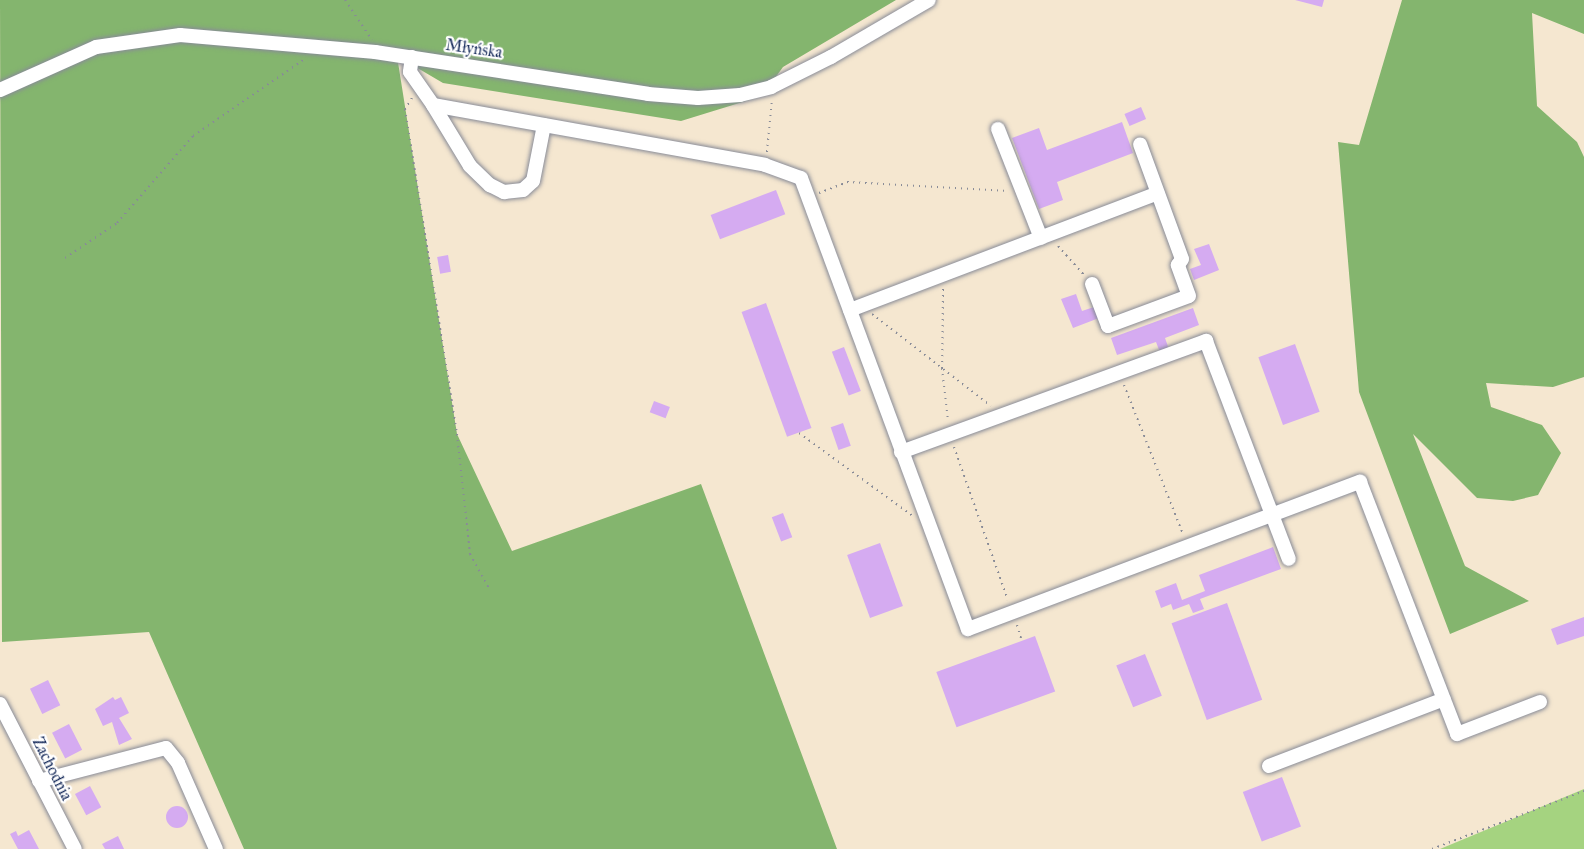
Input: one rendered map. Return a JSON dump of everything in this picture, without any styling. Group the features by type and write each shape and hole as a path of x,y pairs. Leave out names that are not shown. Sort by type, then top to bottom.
{"street":[{"name":"Młyńska","path":"0,90 96,47 142,38 180,35 375,52 648,94 698,98 740,95 771,87 831,57 929,0"},
{"path":"412,57 410,72 420,90 433,105 470,166 490,186 504,192 523,190 533,181 544,125"},
{"path":"433,105 765,165 801,178 855,308 901,452 968,629 1360,482 1457,734 1540,702"},
{"path":"998,129 1044,236"},
{"path":"1092,284 1108,326 1189,296 1178,265 1182,259 1140,144"},
{"path":"855,308 1158,194"},
{"path":"901,452 1206,341 1289,559"},
{"path":"1269,766 1444,699"},
{"name":"Zachodnia","path":"0,704 75,849"},
{"path":"39,781 166,748 178,763 216,849"}],"path":[{"path":"345,0 371,35 375,52"},
{"path":"65,258 117,223 193,136 302,62 313,45"},
{"path":"765,165 771,87"},
{"path":"420,90 405,109 457,434 470,554 488,587"},
{"path":"810,197 847,182 1024,192"},
{"path":"1044,236 1092,284"},
{"path":"944,274 942,368 950,435 1022,641"},
{"path":"855,308 942,368 1003,415"},
{"path":"1119,373 1188,547"},
{"path":"799,433 929,529"},
{"path":"1432,849 1584,791"}],"green space":[{"path":"0,0 896,0 783,67 762,96 681,121 443,83 397,56 457,434 512,551 701,484 837,849 244,849 149,632 2,642"},
{"path":"1402,0 1584,0 1584,34 1532,13 1537,106 1577,142 1584,157 1584,377 1553,387 1486,383 1491,407 1542,425 1561,453 1538,495 1513,501 1477,498 1413,434 1465,566 1529,601 1450,634 1359,392 1338,142 1359,145"},
{"path":"1584,789 1584,849 1440,849"}],"building":[{"path":"1295,0 1324,0 1322,7"},
{"path":"1141,107 1146,119 1130,126 1124,114"},
{"path":"1122,122 1133,153 1057,182 1063,200 1039,209 1012,138 1039,128 1047,150"},
{"path":"776,190 785,214 720,239 711,215"},
{"path":"1209,244 1219,270 1194,280 1190,269 1201,265 1194,249"},
{"path":"448,255 451,272 440,274 437,257"},
{"path":"1076,294 1082,311 1094,307 1099,318 1073,328 1061,299"},
{"path":"766,303 811,428 787,437 742,312"},
{"path":"1193,308 1199,325 1165,338 1170,352 1161,355 1156,342 1117,355 1111,338"},
{"path":"1295,344 1320,412 1283,425 1258,357"},
{"path":"844,347 861,391 849,396 832,352"},
{"path":"654,401 670,407 666,418 650,412"},
{"path":"843,423 851,446 839,450 831,427"},
{"path":"783,513 792,537 781,542 772,517"},
{"path":"880,543 903,606 870,618 847,555"},
{"path":"1273,547 1281,569 1200,599 1204,609 1193,613 1189,604 1173,610 1171,604 1161,608 1155,591 1176,583 1182,600 1205,591 1199,575"},
{"path":"1227,603 1262,700 1207,720 1172,623"},
{"path":"1584,617 1584,636 1557,645 1551,629"},
{"path":"1035,636 1055,691 957,727 936,672"},
{"path":"1145,654 1162,696 1133,707 1116,666"},
{"path":"48,680 60,705 42,714 30,689"},
{"path":"113,697 115,700 121,697 129,713 119,718 132,739 119,745 112,722 103,726 95,709"},
{"path":"69,724 82,750 65,758 52,733"},
{"path":"1282,777 1301,826 1262,842 1243,792"},
{"path":"90,786 101,807 86,815 75,794"},
{"path":"177,806 185,809 188,817 185,825 177,828 169,825 166,817 169,809"},
{"path":"29,830 39,849 18,849 10,834 16,831 18,836"},
{"path":"118,836 124,849 105,849 102,844"}]}
